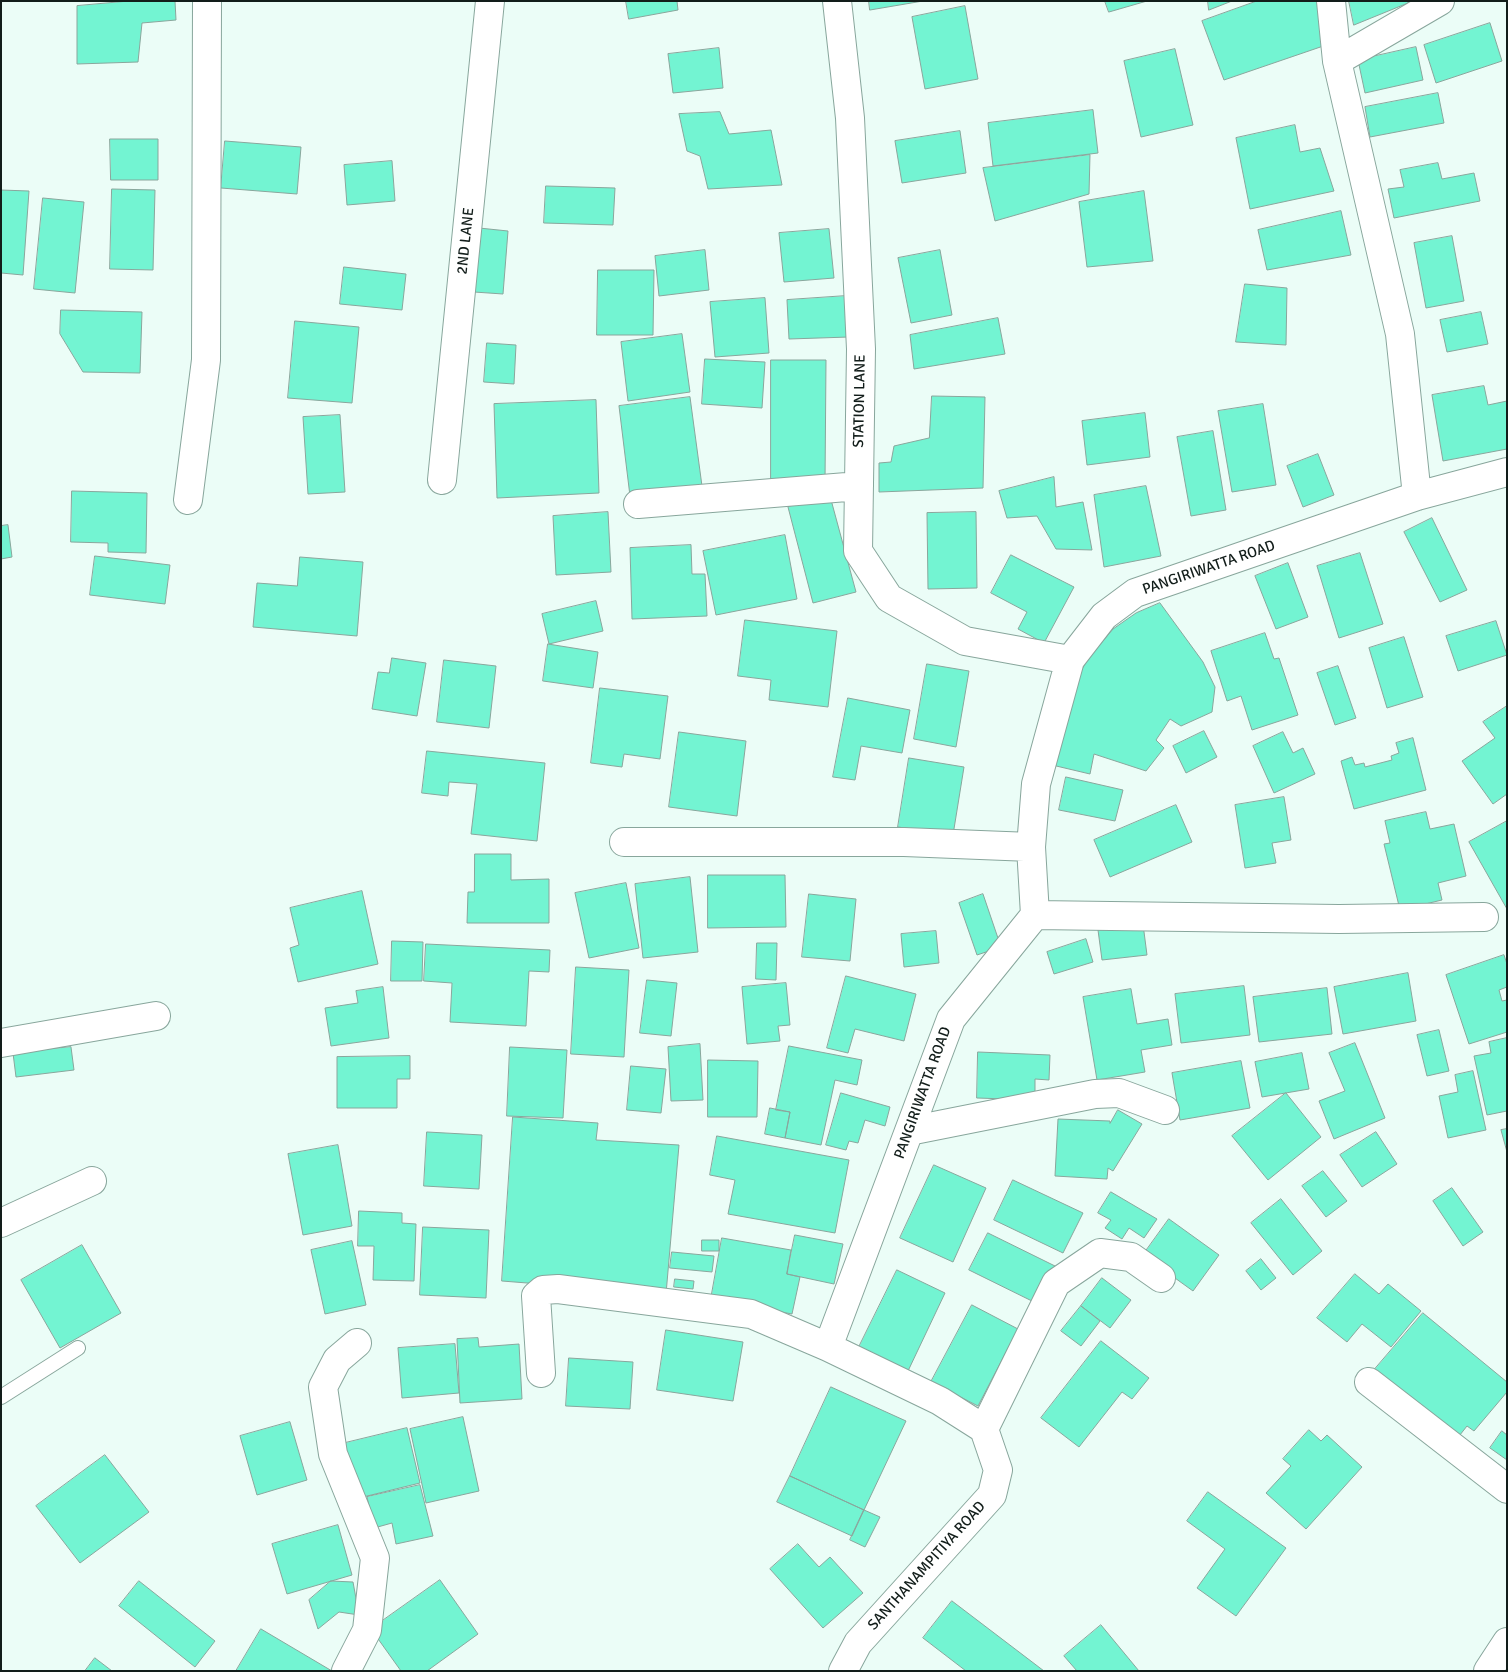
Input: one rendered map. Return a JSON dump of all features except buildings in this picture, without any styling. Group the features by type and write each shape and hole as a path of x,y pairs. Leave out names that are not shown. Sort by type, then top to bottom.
{"street":[{"path":"188,500 206,360 207,1"},
{"name":"2ND LANE","path":"442,480 490,1"},
{"name":"STATION LANE","path":"837,1 850,118 861,349 858,552 889,598 964,640 1070,660"},
{"path":"1331,1 1337,61 1400,334 1417,496"},
{"path":"1337,61 1440,1"},
{"name":"PANGIRIWATTA ROAD","path":"828,1347 951,1019 1035,915 1031,847 1036,784 1070,660 1104,616 1135,593 1417,496 1507,472"},
{"path":"638,504 859,486"},
{"path":"624,842 904,842 1031,847"},
{"path":"1035,915 1339,919 1484,917"},
{"path":"1,1043 156,1016"},
{"path":"909,1131 1095,1094 1119,1093 1164,1110"},
{"path":"1,1223 92,1181"},
{"path":"541,1373 536,1296 543,1290 558,1289 752,1314 828,1347 940,1401 984,1429 1056,1283 1100,1253 1131,1257 1161,1278"},
{"path":"346,1671 367,1630 375,1558 333,1454 322,1387 337,1360 357,1343"},
{"path":"1369,1382 1507,1489"},
{"name":"SANTHANAMPITIYA ROAD","path":"843,1671 858,1642 992,1494 998,1470 984,1429"},
{"path":"1488,1671 1507,1642"}],"lane":[{"path":"1,1397 78,1348"}]}
